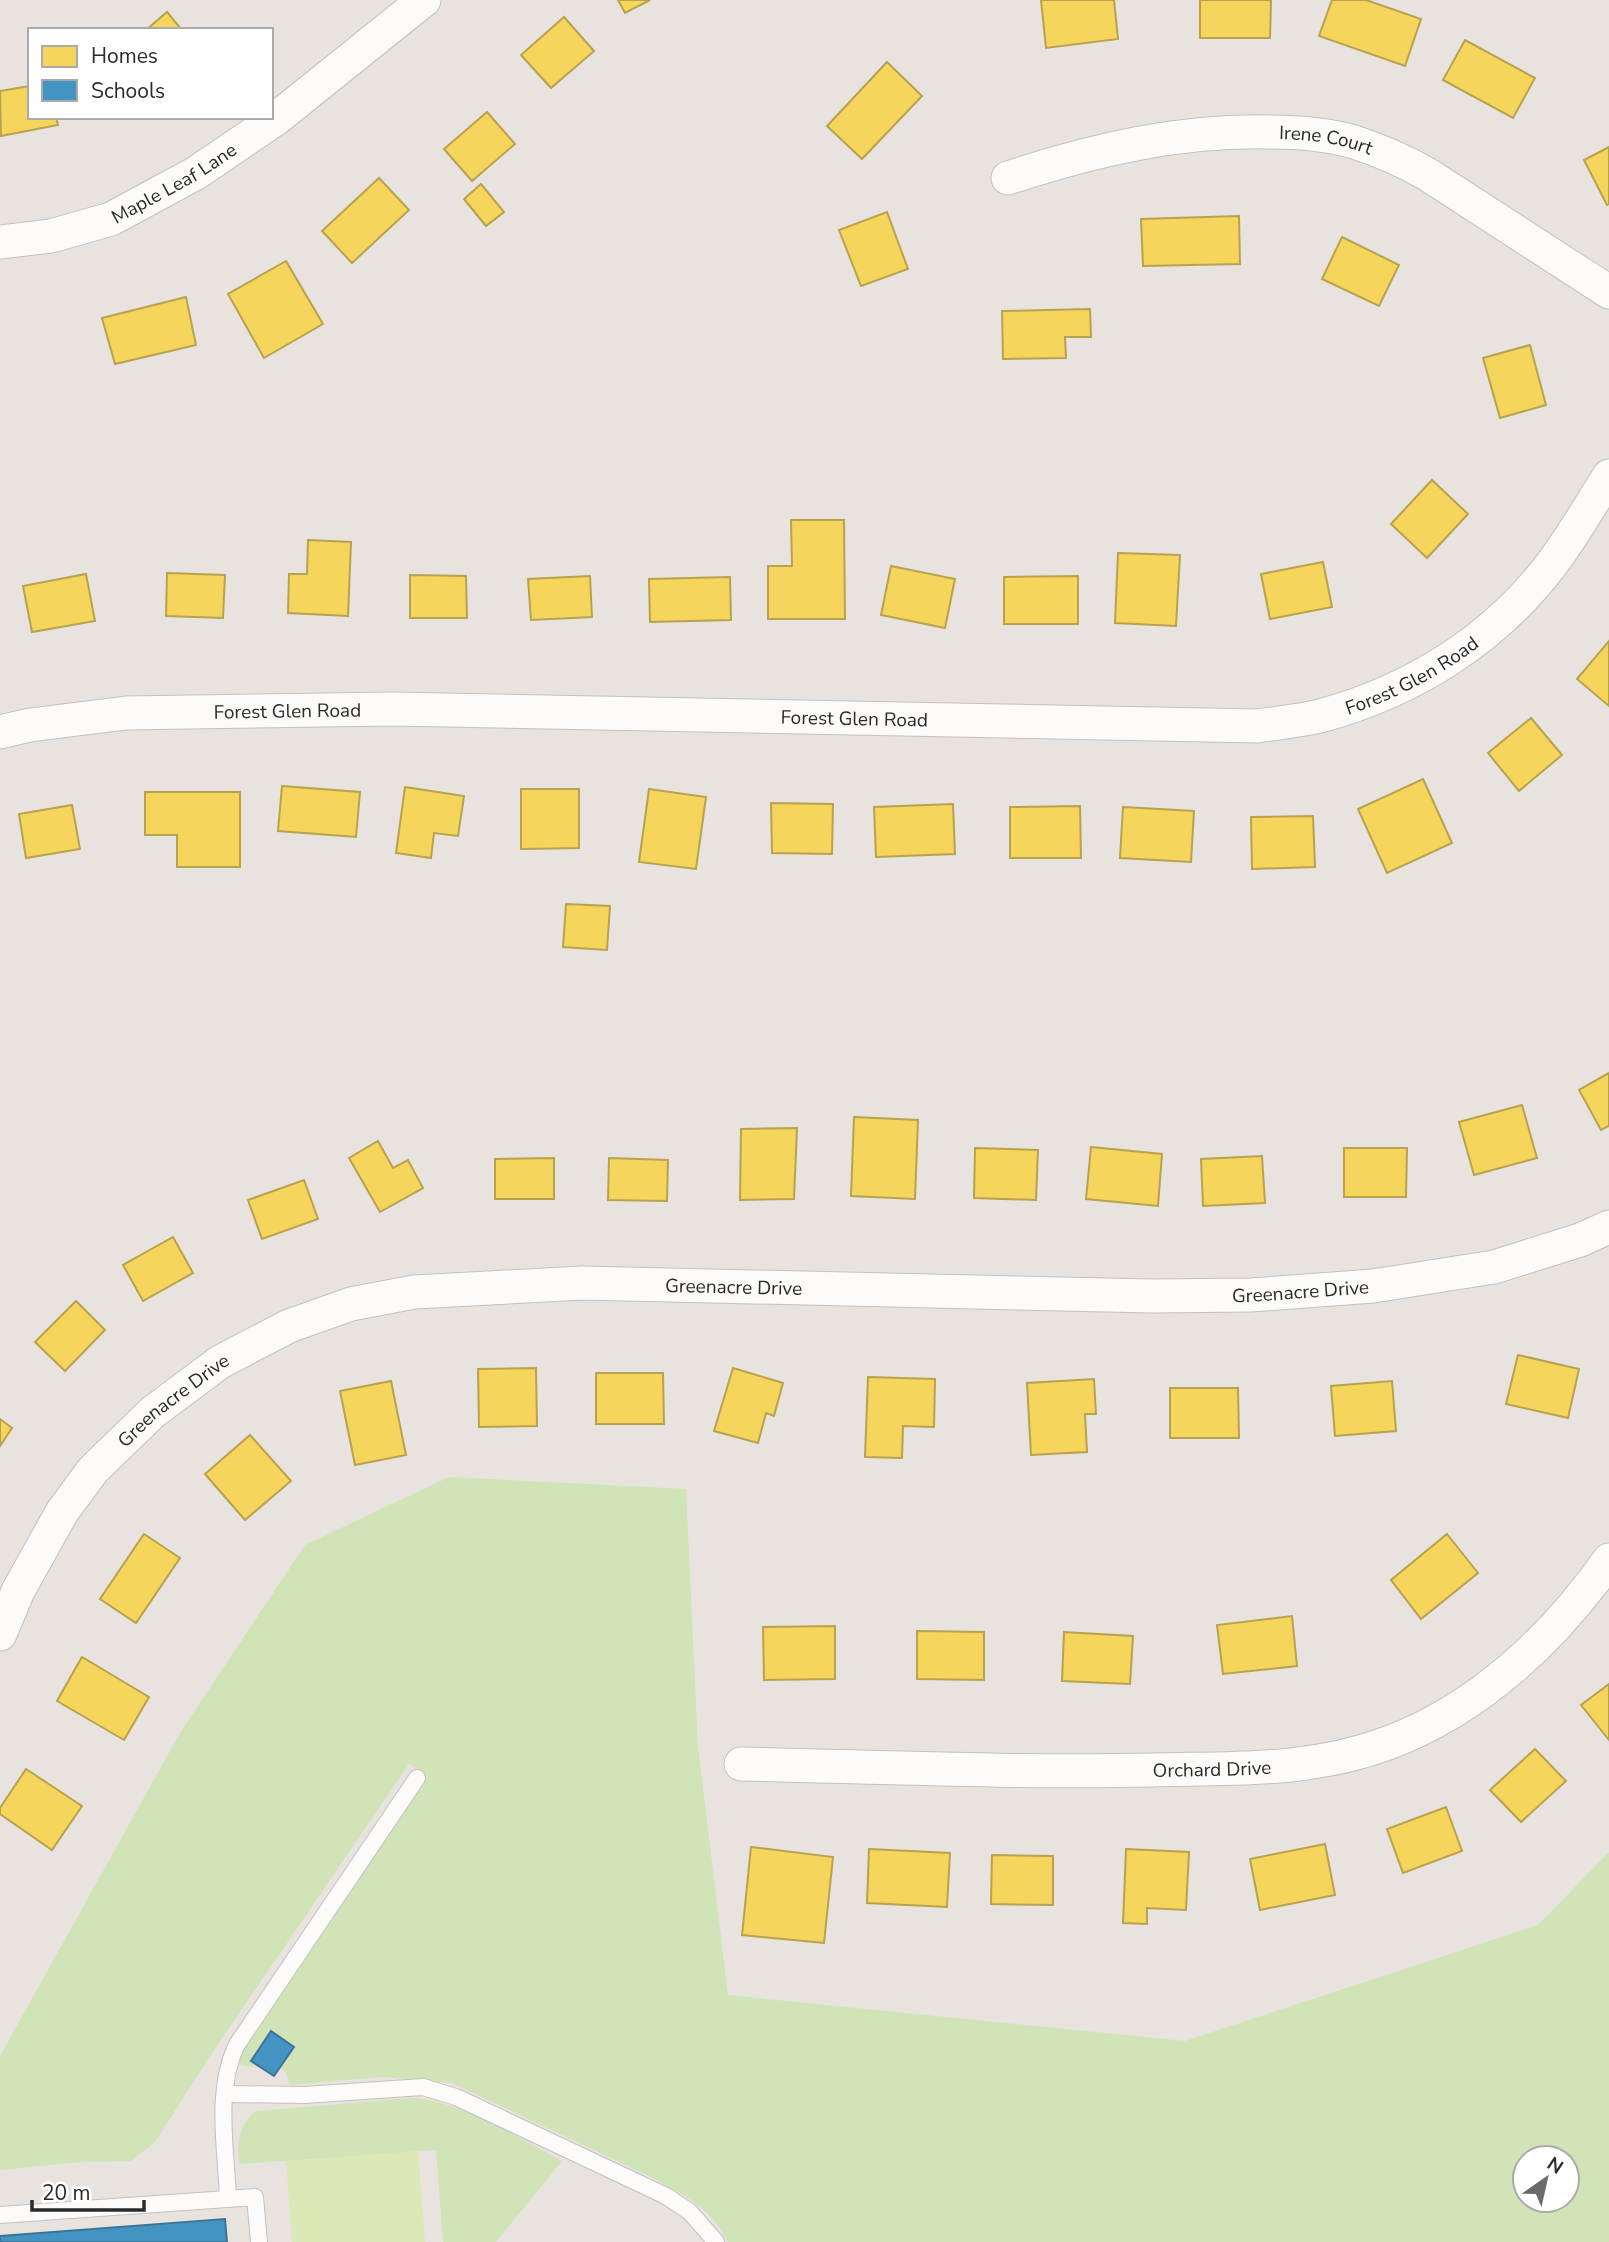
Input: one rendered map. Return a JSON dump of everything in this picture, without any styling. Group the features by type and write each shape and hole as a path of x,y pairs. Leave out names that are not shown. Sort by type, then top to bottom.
{"street":[{"name":"Maple Leaf Lane","path":"0,242 51,236 111,219 197,173 277,118 424,0"},
{"name":"Irene Court","path":"1008,178 1068,158 1145,140 1239,131 1302,132 1352,141 1427,174 1609,292"},
{"name":"Forest Glen Road","path":"0,732 30,725 127,713 393,709 1257,726 1316,717 1363,703 1418,679 1470,646 1515,607 1554,561 1609,476"},
{"name":"Greenacre Drive","path":"0,1634 19,1591 62,1512 93,1470 153,1412 220,1362 289,1325 351,1304 414,1292 582,1283 1153,1296 1251,1295 1373,1286 1494,1267 1580,1240 1609,1227"},
{"name":"Orchard Drive","path":"741,1764 1069,1772 1285,1767 1332,1760 1388,1743 1432,1724 1482,1693 1540,1643 1589,1588 1609,1560"}],"lane":[{"path":"228,2199 225,2094 231,2056 242,2035 417,1777"},
{"path":"225,2094 305,2095 412,2087 456,2096 666,2196 690,2212 716,2242"},
{"path":"0,2215 255,2197 259,2242"}],"green space":[{"path":"449,1477 686,1489 698,1747 728,1995 1185,2041 1538,1925 1609,1852 1609,2242 728,2242 705,2211 675,2190 452,2083 383,2077 289,2085 287,2074 280,2067 294,2047 271,2032 251,2061 256,2065 240,2065 238,2056 426,1774 409,1764 212,2053 155,2142 131,2161 82,2162 0,2170 0,2056 180,1733 305,1545"},
{"path":"413,2098 470,2113 562,2161 496,2242 443,2242 436,2150 239,2164 240,2135 245,2123 255,2111"},
{"path":"418,2151 425,2242 292,2242 286,2161"}],"building: Homes":[{"path":"618,0 650,0 625,13"},
{"path":"1041,0 1114,0 1118,39 1046,48"},
{"path":"1200,0 1271,0 1270,38 1200,38"},
{"path":"1332,0 1366,0 1421,19 1405,66 1319,36"},
{"path":"167,12 180,28 148,28"},
{"path":"564,17 594,51 551,88 521,55"},
{"path":"1465,40 1535,78 1513,118 1443,80"},
{"path":"887,62 922,96 862,159 827,126"},
{"path":"28,86 28,119 56,119 58,125 1,136 0,91"},
{"path":"487,112 515,144 472,181 444,149"},
{"path":"1609,147 1609,204 1607,205 1584,160"},
{"path":"379,178 409,210 352,263 322,231"},
{"path":"481,184 504,212 486,226 464,199"},
{"path":"887,212 908,269 861,286 839,230"},
{"path":"1239,216 1240,264 1143,266 1141,219"},
{"path":"1342,237 1399,265 1379,306 1322,279"},
{"path":"286,261 323,324 264,358 228,294"},
{"path":"186,297 196,345 115,364 102,318"},
{"path":"1090,309 1091,337 1065,337 1066,358 1003,359 1002,311"},
{"path":"1530,345 1546,405 1500,418 1483,358"},
{"path":"1432,480 1468,514 1427,558 1391,524"},
{"path":"791,520 844,520 845,619 768,619 768,566 792,566"},
{"path":"308,540 351,542 348,616 288,613 289,574 307,574"},
{"path":"1118,553 1180,555 1176,626 1115,623"},
{"path":"1323,562 1332,607 1270,619 1261,574"},
{"path":"891,566 955,579 945,628 881,615"},
{"path":"167,573 225,575 223,618 166,616"},
{"path":"86,574 95,621 32,632 23,586"},
{"path":"410,575 466,576 467,618 410,618"},
{"path":"590,576 592,617 531,620 528,579"},
{"path":"1078,576 1078,624 1004,624 1004,577"},
{"path":"730,577 731,620 650,622 649,579"},
{"path":"1609,641 1609,706 1577,679"},
{"path":"1531,718 1562,755 1519,791 1488,753"},
{"path":"1423,779 1452,843 1387,873 1358,809"},
{"path":"282,786 360,792 356,837 278,831"},
{"path":"405,787 464,796 458,836 434,833 431,858 396,853"},
{"path":"521,789 579,789 579,848 521,849"},
{"path":"649,789 706,797 696,869 639,862"},
{"path":"145,792 240,792 240,867 177,867 177,835 145,835"},
{"path":"771,803 833,804 832,854 772,853"},
{"path":"953,804 955,854 876,857 874,807"},
{"path":"72,805 80,849 26,858 19,814"},
{"path":"1080,806 1081,858 1010,858 1010,807"},
{"path":"1123,807 1194,811 1191,862 1120,858"},
{"path":"1313,816 1315,867 1252,869 1251,817"},
{"path":"566,904 610,906 607,950 563,947"},
{"path":"1609,1073 1609,1126 1601,1130 1579,1090"},
{"path":"1522,1105 1537,1158 1474,1175 1459,1122"},
{"path":"854,1117 918,1120 915,1199 851,1196"},
{"path":"797,1128 794,1199 740,1200 741,1129"},
{"path":"378,1141 393,1168 408,1160 423,1188 380,1212 349,1158"},
{"path":"1091,1147 1162,1154 1158,1206 1086,1199"},
{"path":"975,1148 1038,1150 1036,1200 974,1198"},
{"path":"1344,1148 1407,1148 1406,1197 1344,1197"},
{"path":"1262,1156 1265,1203 1203,1206 1201,1159"},
{"path":"554,1158 554,1199 495,1199 495,1159"},
{"path":"609,1158 668,1160 667,1201 608,1200"},
{"path":"304,1180 318,1219 262,1239 248,1200"},
{"path":"173,1237 193,1273 143,1301 123,1265"},
{"path":"76,1301 105,1330 65,1371 35,1342"},
{"path":"1518,1355 1579,1369 1568,1418 1506,1404"},
{"path":"536,1368 537,1426 479,1427 478,1369"},
{"path":"733,1368 783,1383 774,1416 766,1413 758,1443 714,1431"},
{"path":"596,1373 663,1373 664,1424 596,1424"},
{"path":"868,1377 935,1379 934,1427 903,1426 902,1458 865,1457"},
{"path":"1094,1379 1096,1414 1085,1414 1087,1452 1031,1455 1027,1383"},
{"path":"391,1381 406,1455 355,1465 340,1391"},
{"path":"1392,1381 1396,1431 1335,1436 1331,1386"},
{"path":"1170,1388 1238,1388 1239,1438 1170,1438"},
{"path":"0,1419 12,1428 0,1446"},
{"path":"250,1435 291,1481 245,1520 205,1474"},
{"path":"144,1534 180,1558 136,1623 100,1599"},
{"path":"1447,1534 1478,1573 1421,1619 1391,1580"},
{"path":"1292,1616 1297,1666 1223,1674 1217,1625"},
{"path":"835,1626 835,1679 764,1680 763,1627"},
{"path":"917,1631 984,1632 984,1680 917,1679"},
{"path":"1064,1632 1133,1636 1130,1684 1062,1681"},
{"path":"82,1657 149,1697 124,1740 57,1701"},
{"path":"1609,1684 1609,1740 1581,1705"},
{"path":"1535,1749 1566,1781 1521,1822 1490,1790"},
{"path":"26,1769 82,1806 52,1850 0,1814 0,1808"},
{"path":"1446,1807 1462,1851 1403,1873 1387,1829"},
{"path":"1325,1844 1335,1895 1260,1910 1250,1859"},
{"path":"751,1847 833,1857 824,1943 742,1935"},
{"path":"869,1849 950,1853 947,1907 867,1903"},
{"path":"1126,1849 1189,1852 1186,1910 1147,1908 1147,1924 1123,1923"},
{"path":"992,1855 1053,1856 1053,1905 991,1904"}],"building: Schools":[{"path":"271,2031 294,2047 274,2076 251,2061"},
{"path":"225,2219 227,2242 0,2242 0,2236"}]}
